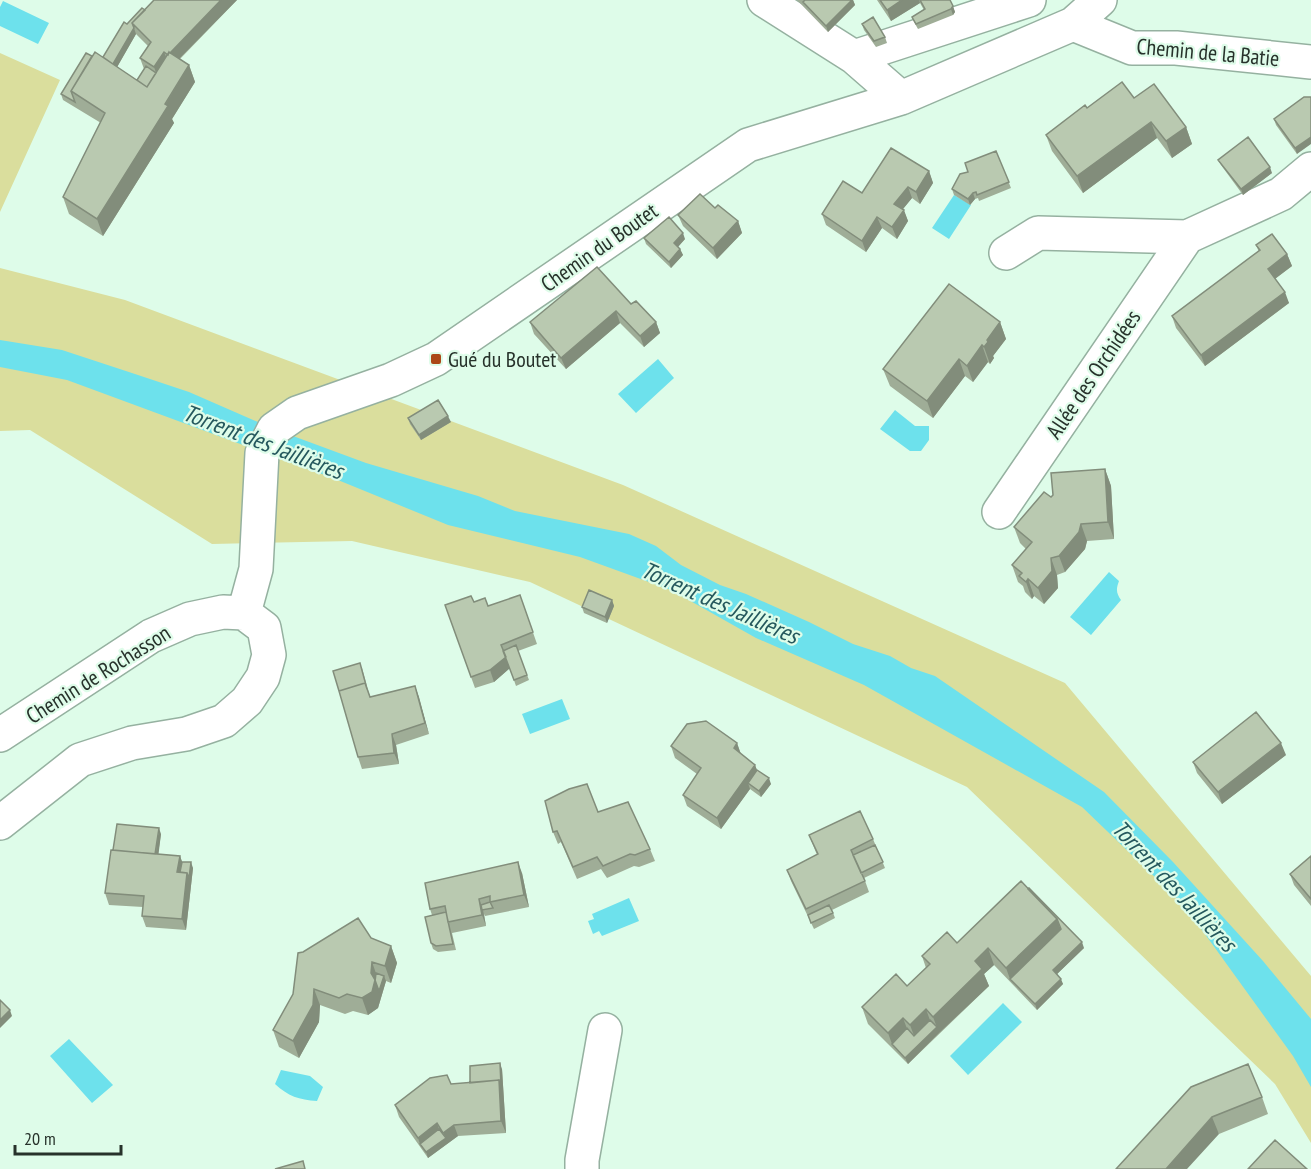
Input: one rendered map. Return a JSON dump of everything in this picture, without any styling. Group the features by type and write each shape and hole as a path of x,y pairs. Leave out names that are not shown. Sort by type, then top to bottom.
{"street":[{"path":"764,0 854,57 901,98"},
{"path":"854,57 1029,0"},
{"name":"Chemin du Boutet","path":"244,613 256,569 262,453 274,429 297,412 391,380 436,359 748,145 901,98 1073,24 1100,0"},
{"name":"Chemin de la Batie","path":"1073,24 1132,48 1176,48 1311,62"},
{"path":"1006,253 1038,233 1187,237 1281,194 1311,169"},
{"name":"Allée des Orchidées","path":"999,512 1187,237"},
{"name":"Chemin de Rochasson","path":"0,735 151,636 190,619 223,612 244,613"},
{"path":"0,824 80,760 132,743 186,734 224,721 248,701 263,677 269,655 264,628 244,613"},
{"path":"582,1169 605,1030"}],"green space":[{"path":"0,53 60,80 0,212"},
{"path":"0,268 125,300 623,485 1065,683 1311,976 1311,1143 1275,1084 967,787 530,582 352,541 212,544 30,430 0,431"}],"water":[{"path":"3,1 49,23 38,44 0,26 0,7"},
{"path":"954,195 971,205 949,239 932,228"},
{"name":"Torrent des Jaillières","path":"0,340 62,350 138,375 189,392 274,429 366,463 478,496 515,511 629,534 656,546 681,565 720,585 746,594 853,644 890,656 911,668 935,676 1104,792 1173,862 1263,961 1311,1019 1311,1087 1293,1056 1184,905 1082,807 864,685 756,638 671,590 580,557 448,525 333,478 67,380 0,367"},
{"path":"658,359 674,378 636,413 618,394"},
{"path":"895,410 915,426 929,426 929,440 921,451 910,451 880,429"},
{"path":"1109,572 1119,581 1117,591 1121,600 1091,635 1070,617"},
{"path":"562,699 570,719 530,734 522,714"},
{"path":"629,898 639,921 602,936 599,931 593,934 588,921 594,919 592,914"},
{"path":"1003,1003 1022,1022 968,1075 950,1056"},
{"path":"69,1039 113,1085 92,1103 50,1056"},
{"path":"281,1070 310,1076 323,1087 317,1101 294,1097 275,1084"}],"building":[{"path":"154,0 221,0 168,55 164,52 154,67 140,58 151,42 132,23"},
{"path":"805,0 852,0 826,26 803,2"},
{"path":"880,0 902,0 887,10"},
{"path":"920,0 950,0 953,6 951,9 916,24 912,17 925,9"},
{"path":"142,8 145,10 132,23 134,28 113,64 103,57 124,22 127,24"},
{"path":"873,17 885,37 874,41 862,24"},
{"path":"95,52 147,87 169,52 189,65 165,104 168,106 97,219 63,197 105,113 71,91"},
{"path":"86,53 92,56 71,91 75,102 61,94"},
{"path":"146,66 156,73 147,87 137,80"},
{"path":"1122,82 1134,98 1154,84 1186,127 1166,141 1151,122 1077,176 1046,135 1085,105 1087,108"},
{"path":"1304,97 1311,97 1311,137 1295,148 1274,119"},
{"path":"1248,137 1270,167 1241,189 1218,160"},
{"path":"891,148 929,171 916,192 908,187 894,204 904,210 892,227 877,217 862,241 822,214 843,181 862,193"},
{"path":"996,151 1009,182 977,195 976,192 973,193 968,199 952,189 960,174 968,172 965,163"},
{"path":"700,194 715,208 718,205 738,221 713,248 678,215"},
{"path":"669,217 683,233 674,243 680,249 669,262 644,238"},
{"path":"1272,234 1287,254 1268,269 1285,292 1201,355 1172,316 1260,250 1256,245"},
{"path":"597,267 631,304 636,301 656,322 640,336 616,311 561,358 530,322"},
{"path":"949,284 1000,322 987,340 988,342 984,347 982,345 967,366 959,359 927,401 883,369"},
{"path":"438,400 448,416 419,435 408,418"},
{"path":"1105,469 1108,522 1081,524 1079,532 1059,556 1051,558 1052,571 1038,588 1028,579 1026,582 1019,576 1022,573 1012,565 1032,542 1014,527 1044,492 1051,497 1053,495 1051,473"},
{"path":"589,590 612,600 605,617 582,607"},
{"path":"520,595 533,632 501,645 506,657 490,670 471,677 445,605 471,596 474,602 485,598 488,606"},
{"path":"516,645 527,675 514,680 503,651"},
{"path":"360,663 367,689 365,683 339,691 333,671"},
{"path":"365,683 370,697 415,686 425,723 392,734 394,753 358,757 339,691"},
{"path":"1256,712 1281,743 1218,792 1193,762"},
{"path":"706,721 737,743 734,748 755,765 717,818 683,795 701,768 671,746 687,724"},
{"path":"757,770 769,778 759,791 748,783"},
{"path":"587,784 598,812 628,802 650,849 635,855 630,854 603,866 597,857 573,867 557,831 553,832 545,801 569,789"},
{"path":"860,811 873,839 851,850 865,881 806,909 787,870 818,854 809,835"},
{"path":"117,824 159,828 155,854 113,850"},
{"path":"875,845 883,862 861,873 853,855"},
{"path":"111,850 180,856 177,872 187,873 182,919 142,916 144,896 105,893"},
{"path":"1311,856 1311,899 1290,874"},
{"path":"182,862 191,862 189,878 187,873 180,872"},
{"path":"518,862 524,895 490,902 490,896 479,899 482,915 448,922 445,906 430,909 425,883"},
{"path":"1021,881 1057,919 1006,968 988,948 975,961 982,969 933,1017 926,1009 910,1025 903,1018 888,1033 862,1007 896,974 907,986 930,964 922,956 947,932 957,943"},
{"path":"1029,888 1082,942 1053,970 1061,979 1035,1004 1010,979 1061,929 1057,919"},
{"path":"490,902 493,908 482,910 481,905"},
{"path":"829,905 833,913 811,923 808,915"},
{"path":"446,912 453,944 436,946 431,943 425,917"},
{"path":"358,918 371,938 391,946 385,966 372,962 371,973 375,980 372,992 362,998 347,994 339,998 314,989 313,1005 293,1041 273,1030 293,994 298,953"},
{"path":"376,973 384,976 379,991 375,980"},
{"path":"0,1000 10,1010 0,1020"},
{"path":"930,1020 937,1027 905,1058 892,1044 907,1028 914,1036"},
{"path":"500,1063 501,1086 499,1080 470,1083 470,1066"},
{"path":"1248,1064 1262,1097 1212,1117 1166,1169 1116,1169 1191,1087"},
{"path":"447,1075 451,1084 499,1080 501,1121 454,1125 443,1133 437,1123 418,1138 395,1105 430,1078"},
{"path":"439,1129 446,1138 426,1152 420,1144"},
{"path":"1275,1140 1307,1169 1248,1169"},
{"path":"303,1161 305,1169 275,1169"}],"place":[{"name":"Gué du Boutet","path":"436,359"}]}
